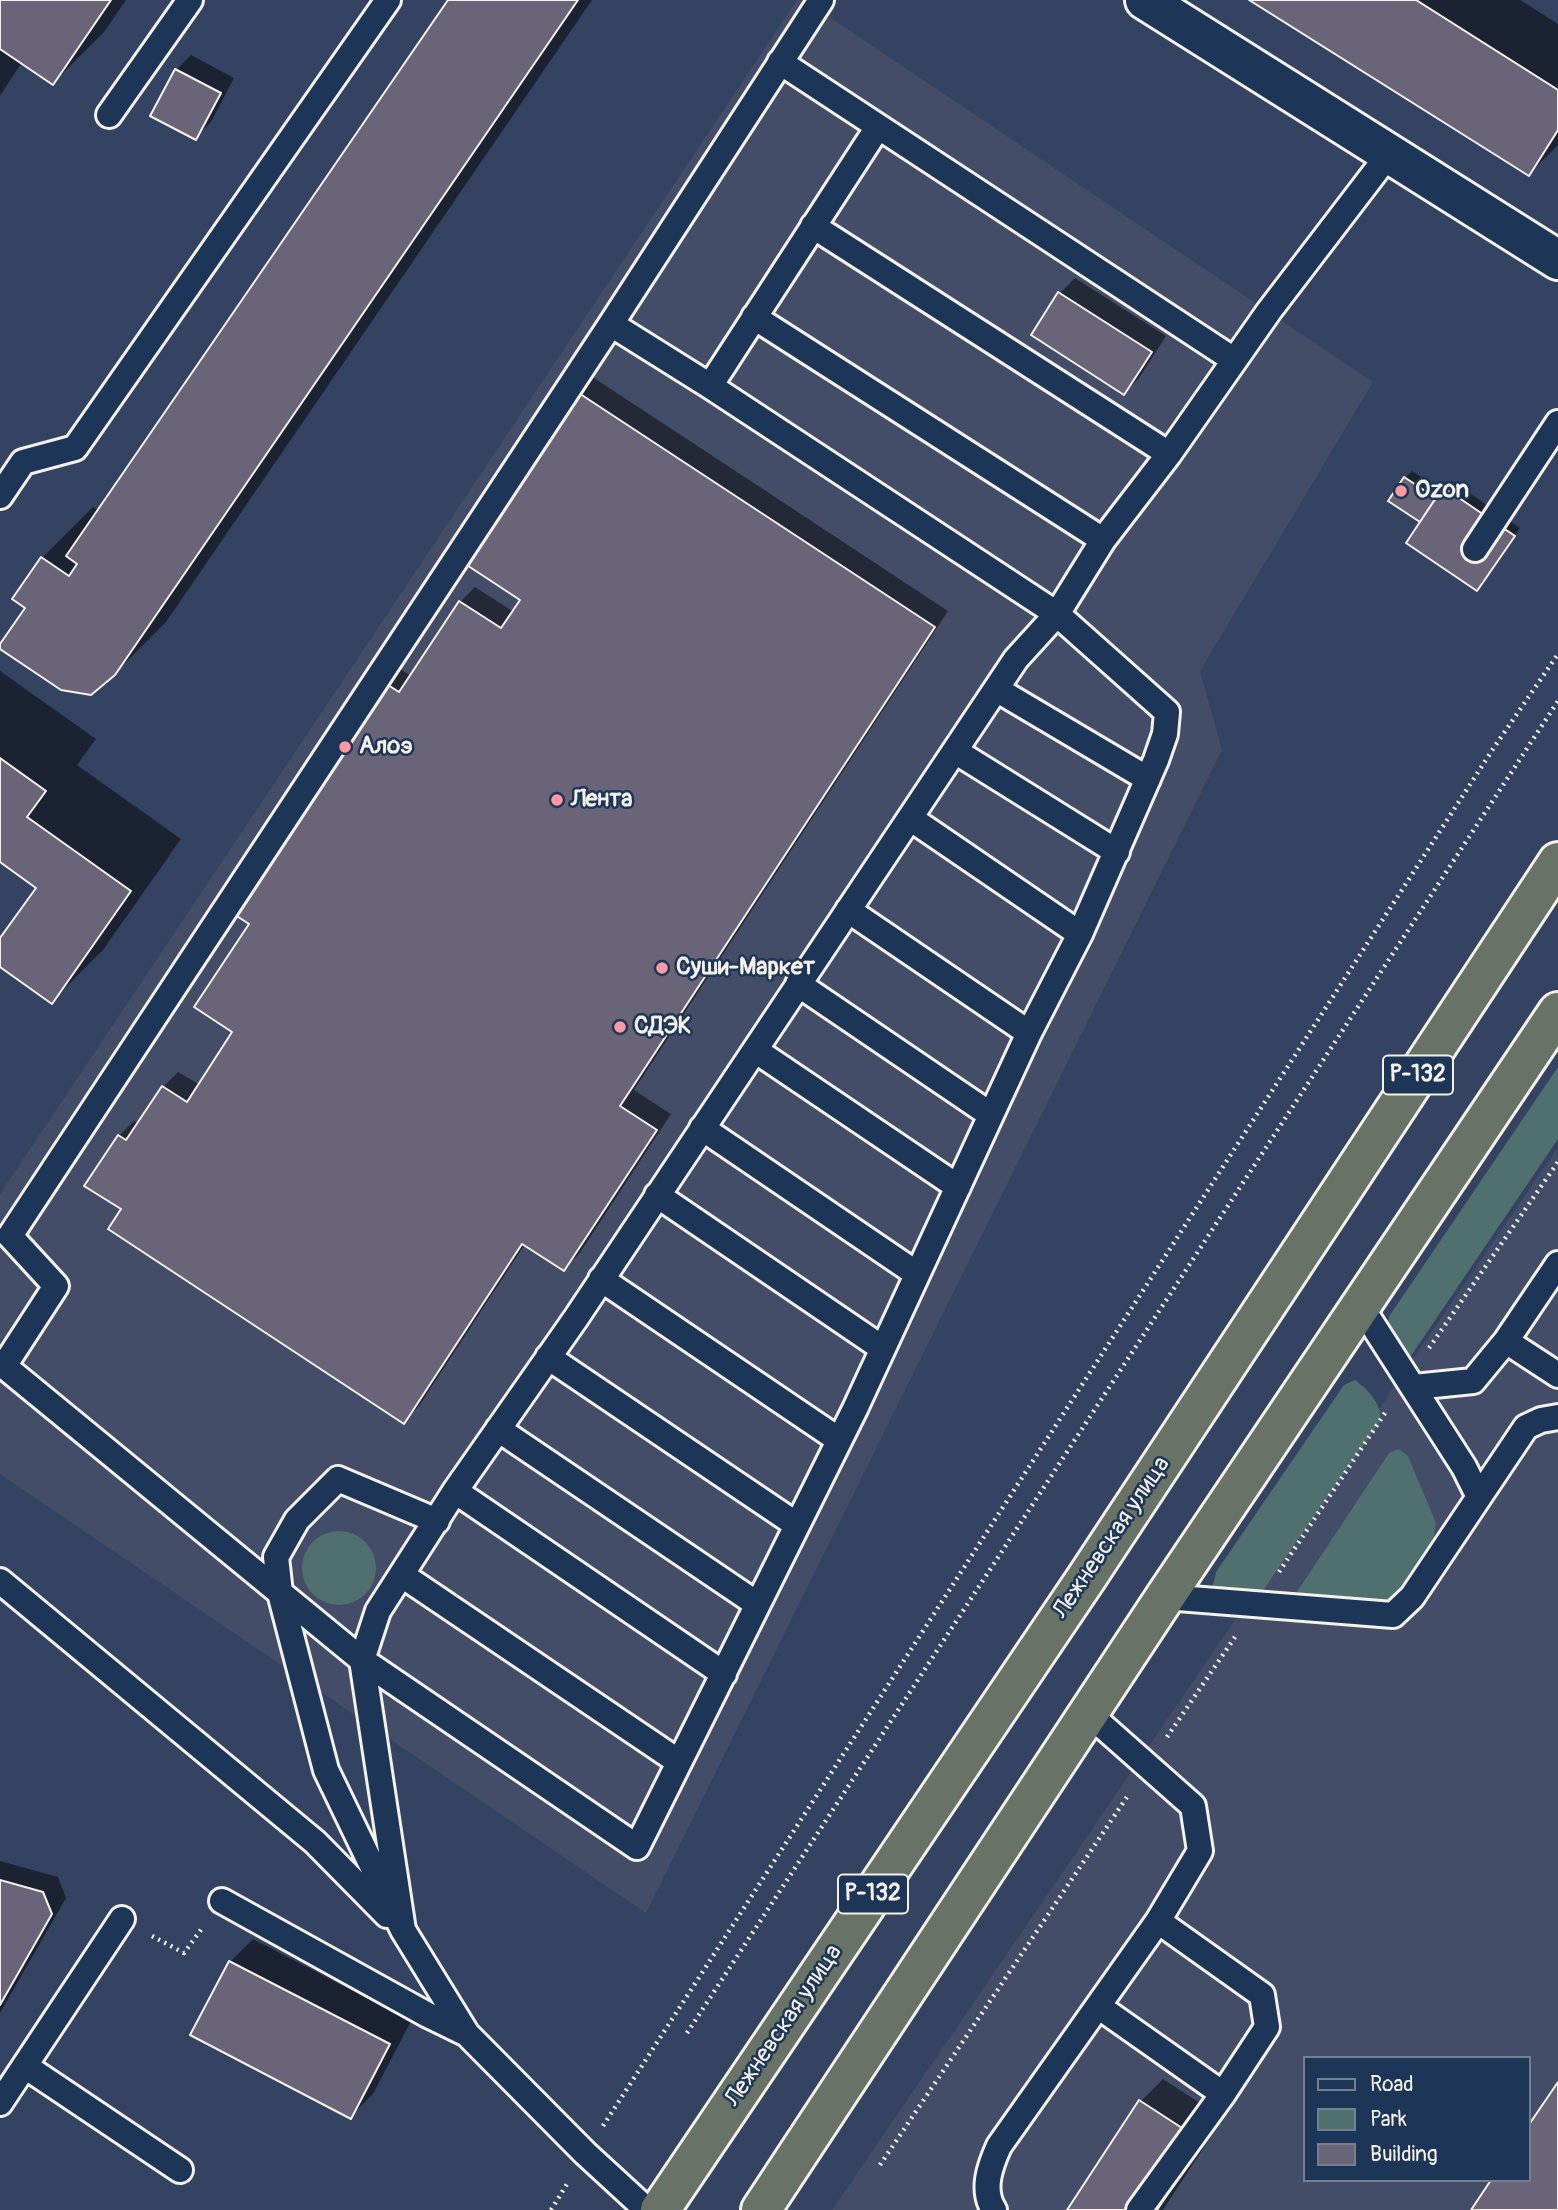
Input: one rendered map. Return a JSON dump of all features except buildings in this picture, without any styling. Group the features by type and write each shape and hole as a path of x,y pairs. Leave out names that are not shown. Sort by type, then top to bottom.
{"highway":[{"name":"Лежневская улица","path":"660,2210 1087,1577 1558,862"},
{"path":"761,2210 1165,1597 1558,1012"}],"street":[{"path":"1145,0 1558,260"}],"lane":[{"path":"109,115 190,0"},
{"path":"0,496 23,462 75,448 388,0"},
{"path":"611,324 1057,614 1167,712 1165,734 1148,779 1080,934 1029,1033 839,1440 637,1847 362,1660 4,1366 56,1286 10,1236 611,324 821,0"},
{"path":"780,62 1234,360"},
{"path":"710,386 878,127"},
{"path":"403,1930 362,1660 378,1611 455,1491 601,1279 1016,659 1057,614 1104,540 1169,454 1234,360 1390,153"},
{"path":"813,226 1169,454"},
{"path":"754,317 1104,540"},
{"path":"1475,549 1558,423"},
{"path":"996,689 1148,779"},
{"path":"955,751 1117,852"},
{"path":"910,818 1080,934"},
{"path":"848,910 1029,1033"},
{"path":"799,984 991,1115"},
{"path":"755,1050 958,1187"},
{"path":"702,1128 917,1274"},
{"path":"657,1195 882,1348"},
{"path":"1411,1383 1474,1381 1506,1341 1558,1264"},
{"path":"601,1279 839,1440"},
{"path":"1360,1305 1464,1467 1479,1497"},
{"path":"1506,1341 1558,1375"},
{"path":"548,1357 797,1525"},
{"path":"1165,1597 1393,1615 1412,1597 1526,1427 1541,1420 1558,1417"},
{"path":"498,1429 757,1604"},
{"path":"436,1521 338,1479 297,1520 276,1557 280,1593 326,1770 403,1930 467,2034 585,2153 648,2210"},
{"path":"455,1491 724,1674"},
{"path":"402,1575 679,1762"},
{"path":"0,1581 315,1842 403,1930"},
{"path":"994,2210 990,2204 988,2184 990,2166 999,2146 1158,1921 1200,1851 1193,1806 1089,1714"},
{"path":"222,1901 467,2034"},
{"path":"0,2103 122,1919"},
{"path":"1139,2210 1223,2094 1267,2027 1262,1994 1158,1921"},
{"path":"1098,2006 1223,2094"},
{"path":"25,2066 180,2170"}],"path":[{"path":"551,2210 585,2153 1493,749 1558,654"},
{"path":"687,2034 1558,701"},
{"path":"880,2165 1558,1162"},
{"path":"122,1919 184,1953 222,1901"}],"shaded area":[{"path":"797,0 804,0 1373,382 1200,671 1222,750 646,1913 0,1474 0,1194"},
{"path":"1558,1147 1558,2210 832,2210"}],"green space":[{"path":"1558,1067 1558,1139 1402,1369 1385,1331 1390,1315"},
{"path":"1355,1380 1376,1403 1380,1421 1257,1599 1216,1596 1213,1585 1216,1572 1344,1385"},
{"path":"1399,1449 1408,1456 1436,1523 1432,1547 1392,1609 1298,1603 1297,1592 1389,1453"},
{"path":"339,1531 353,1534 365,1542 373,1554 376,1568 373,1582 365,1594 353,1602 339,1605 325,1602 313,1594 305,1582 302,1568 305,1554 313,1542 325,1534"}],"place":[{"name":"Ozon","path":"1401,491"},
{"name":"Алоэ","path":"345,747"},
{"name":"Лента","path":"557,800"},
{"name":"Суши-Маркет","path":"662,968"},
{"name":"СДЭК","path":"620,1027"}]}
